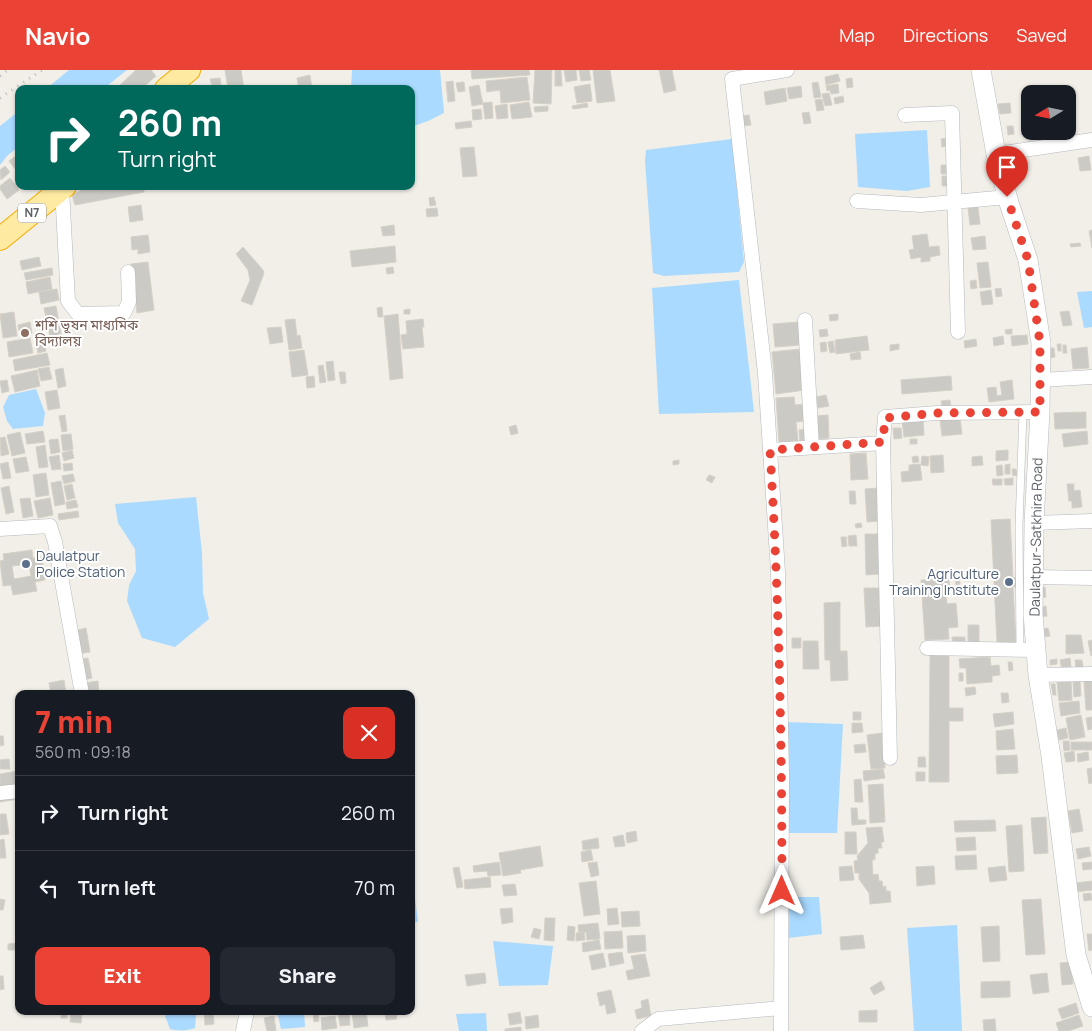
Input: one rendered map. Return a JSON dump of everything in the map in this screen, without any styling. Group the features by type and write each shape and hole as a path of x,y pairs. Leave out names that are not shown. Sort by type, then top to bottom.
{"highway":[{"path":"171,85 189,70"},
{"path":"188,85 205,70"},
{"name":"N7","path":"0,227 55,190"},
{"name":"N7","path":"0,239 56,190"}],"main road":[{"name":"Daulatpur-Satkhira Road","path":"981,70 996,154 1007,197 1028,260 1040,343 1041,380 1032,412 1034,577 1033,614 1028,650 1038,675 1076,955 1092,1006"}],"street":[{"path":"782,1031 782,775 778,572 765,373 731,74 787,70"},
{"path":"905,115 952,113 958,332"},
{"path":"996,154 1092,140"},
{"path":"59,190 68,301 78,314 124,313 129,302 128,272"},
{"path":"857,201 920,205 1007,197"},
{"path":"805,320 812,447"},
{"path":"1041,380 1092,377"},
{"path":"890,758 883,442 885,418 937,413 1032,412"},
{"path":"770,450 883,442"},
{"path":"1034,523 1092,521"},
{"path":"0,528 50,526 55,542 81,690"},
{"path":"1034,577 1092,578"},
{"path":"927,648 1028,650"},
{"path":"1038,675 1092,674"},
{"path":"0,793 15,791"},
{"path":"642,1031 658,1019 781,1008"},
{"path":"243,1031 245,1015"}],"lane":[{"path":"1028,650 1019,526 1032,412"}],"water":[{"path":"69,70 127,70 108,85 51,85"},
{"path":"352,70 440,70 444,113 415,126 415,85 351,85"},
{"path":"15,114 15,149 0,165 0,126"},
{"path":"927,130 930,187 907,191 858,187 855,134"},
{"path":"732,139 744,262 739,272 664,276 653,273 645,161 646,150"},
{"path":"739,280 754,412 659,414 652,288"},
{"path":"1092,291 1092,327 1084,328 1077,292"},
{"path":"36,389 45,413 43,426 13,429 7,421 3,407 9,395"},
{"path":"196,497 202,553 203,593 209,619 175,647 142,638 127,601 129,585 136,571 135,549 118,523 115,504"},
{"path":"784,722 843,724 837,833 786,833"},
{"path":"787,897 819,897 822,934 788,938"},
{"path":"415,899 418,922 415,922"},
{"path":"957,925 962,1031 914,1031 907,928"},
{"path":"493,941 553,946 548,985 499,986"},
{"path":"486,1013 487,1031 459,1031 456,1014"},
{"path":"196,1015 195,1028 189,1030 170,1029 165,1016"},
{"path":"278,1015 304,1015 305,1027 281,1029"}],"building":[{"path":"136,70 151,70 156,76 146,85 120,85"},
{"path":"225,70 241,70 243,85 227,85"},
{"path":"471,70 529,70 530,75 472,79"},
{"path":"535,70 552,70 551,104 533,103"},
{"path":"555,70 561,70 562,86 555,86"},
{"path":"564,70 576,70 577,80 566,82"},
{"path":"579,70 589,70 591,80 581,81"},
{"path":"593,70 610,70 615,101 597,103"},
{"path":"659,70 672,70 676,90 664,93"},
{"path":"838,74 840,81 826,85 825,77"},
{"path":"310,75 311,85 298,85 297,78"},
{"path":"527,77 530,100 501,103 500,90 487,92 486,81"},
{"path":"220,78 221,85 212,85 210,79"},
{"path":"852,78 853,87 847,88 846,79"},
{"path":"453,81 455,101 448,102 446,82"},
{"path":"464,82 465,91 458,92 456,83"},
{"path":"818,82 821,97 814,98 812,83"},
{"path":"590,84 592,101 577,103 574,87"},
{"path":"838,84 839,93 831,94 830,90 827,91 826,86"},
{"path":"479,85 483,104 472,106 469,87"},
{"path":"801,86 802,97 789,99 787,88"},
{"path":"785,88 787,101 766,105 764,92"},
{"path":"829,93 832,105 825,106 822,94"},
{"path":"843,96 844,102 835,104 834,98"},
{"path":"822,99 824,110 817,111 815,100"},
{"path":"492,102 493,118 485,119 483,103"},
{"path":"529,102 532,117 512,119 510,105"},
{"path":"587,103 588,107 573,109 572,106"},
{"path":"1010,103 1011,113 1000,114 998,104"},
{"path":"507,104 508,118 497,119 495,106"},
{"path":"548,106 548,111 535,112 534,107"},
{"path":"481,109 482,119 473,120 472,110"},
{"path":"809,112 811,123 804,124 802,113"},
{"path":"749,115 751,125 743,126 741,116"},
{"path":"471,121 472,127 456,129 455,123"},
{"path":"1007,126 1013,126 1014,134 1008,135"},
{"path":"947,138 948,146 942,147 941,139"},
{"path":"474,147 477,176 463,177 460,148"},
{"path":"15,156 15,169 9,161"},
{"path":"1089,156 1091,170 1080,171 1078,158"},
{"path":"941,165 948,165 948,174 941,174"},
{"path":"5,166 10,172 1,180 0,170"},
{"path":"942,176 950,176 950,186 942,186"},
{"path":"10,178 15,185 15,190 19,190 7,199 0,186"},
{"path":"81,190 144,190 144,192 75,205 72,195"},
{"path":"434,197 436,205 430,206 429,198"},
{"path":"141,205 143,220 130,222 128,207"},
{"path":"978,207 980,224 970,225 968,208"},
{"path":"437,208 438,216 427,217 426,209"},
{"path":"394,225 395,235 383,236 381,227"},
{"path":"1092,230 1092,248 1089,231"},
{"path":"927,234 929,247 939,246 940,255 930,257 930,261 921,262 921,257 911,259 909,250 914,249 912,236"},
{"path":"148,235 150,252 138,254 138,249 132,250 131,237"},
{"path":"985,236 986,249 973,250 971,238"},
{"path":"1080,243 1081,246 1071,247 1070,244"},
{"path":"395,246 396,262 352,267 350,251"},
{"path":"243,247 264,273 252,305 241,301 250,280 248,270 236,254"},
{"path":"39,257 41,266 22,270 20,261"},
{"path":"148,262 154,310 137,313 131,264"},
{"path":"988,262 991,287 980,288 977,263"},
{"path":"393,267 394,273 387,274 386,268"},
{"path":"52,268 53,275 26,280 24,273"},
{"path":"50,277 52,289 28,294 26,282"},
{"path":"976,280 977,288 971,289 970,281"},
{"path":"1001,288 1002,296 996,297 995,289"},
{"path":"57,289 59,300 41,304 39,292"},
{"path":"991,290 993,304 982,305 980,292"},
{"path":"56,306 62,339 51,341 44,308"},
{"path":"382,307 383,317 378,317 377,308"},
{"path":"410,309 410,314 404,314 404,310"},
{"path":"1069,311 1072,325 1063,326 1060,312"},
{"path":"14,312 17,336 3,338 0,314"},
{"path":"398,314 403,378 390,380 384,316"},
{"path":"838,314 838,320 830,321 829,315"},
{"path":"295,319 297,336 300,335 302,348 289,350 285,320"},
{"path":"423,319 424,347 403,349 401,335 407,334 406,321"},
{"path":"30,322 32,333 20,335 18,325"},
{"path":"798,322 801,345 775,347 773,324"},
{"path":"281,327 283,342 270,344 267,328"},
{"path":"827,329 828,336 820,337 819,330"},
{"path":"1012,329 1012,334 1006,334 1005,330"},
{"path":"1027,335 1028,344 1012,346 1011,336"},
{"path":"867,336 869,350 836,354 835,340"},
{"path":"1003,336 1004,344 994,346 993,338"},
{"path":"30,338 33,353 9,357 7,342"},
{"path":"44,338 46,351 38,353 35,339"},
{"path":"976,339 977,346 965,348 964,341"},
{"path":"833,341 835,352 830,353 828,342"},
{"path":"826,342 827,351 821,352 820,343"},
{"path":"899,344 899,349 890,351 890,345"},
{"path":"1057,344 1061,344 1061,351 1058,351"},
{"path":"1063,345 1066,345 1067,353 1063,353"},
{"path":"1087,347 1089,368 1073,369 1071,349"},
{"path":"1050,348 1054,348 1055,357 1050,358"},
{"path":"800,349 805,390 776,394 772,352"},
{"path":"304,350 308,375 292,377 289,352"},
{"path":"860,352 861,359 851,360 850,354"},
{"path":"47,353 50,365 15,371 13,360"},
{"path":"333,361 335,380 328,381 326,362"},
{"path":"323,365 326,382 320,383 318,366"},
{"path":"49,367 52,379 41,381 38,369"},
{"path":"63,368 66,386 58,388 55,370"},
{"path":"37,370 40,386 15,392 11,376"},
{"path":"339,372 345,372 346,383 341,384"},
{"path":"314,376 315,387 307,388 306,377"},
{"path":"951,376 952,390 902,394 901,380"},
{"path":"7,380 9,391 2,393 0,381"},
{"path":"1012,380 1014,399 989,402 987,388 996,387 997,396 1002,395 1000,382"},
{"path":"57,390 60,408 48,410 45,392"},
{"path":"826,395 829,406 818,408 816,397"},
{"path":"794,397 795,405 805,404 806,421 796,422 798,441 779,442 776,398"},
{"path":"950,400 951,407 942,408 941,401"},
{"path":"1086,412 1086,428 1055,429 1054,413"},
{"path":"65,415 67,431 62,432 59,416"},
{"path":"828,415 829,438 817,439 816,416"},
{"path":"960,417 962,434 942,436 940,419"},
{"path":"923,419 924,435 904,437 902,421"},
{"path":"516,425 518,433 511,435 509,427"},
{"path":"893,428 901,428 902,438 894,439"},
{"path":"806,429 806,440 800,441 799,430"},
{"path":"43,431 45,442 27,444 25,434"},
{"path":"1087,431 1088,444 1064,447 1062,434"},
{"path":"20,432 25,453 12,456 7,435"},
{"path":"71,434 73,449 63,451 61,435"},
{"path":"5,437 9,454 1,456 0,438"},
{"path":"58,439 60,452 51,454 49,440"},
{"path":"910,439 917,439 917,444 910,444"},
{"path":"45,445 48,467 39,468 36,447"},
{"path":"72,450 74,458 64,461 62,453"},
{"path":"1008,450 1008,460 996,461 996,451"},
{"path":"866,453 868,479 851,480 850,454"},
{"path":"59,455 61,469 52,470 49,457"},
{"path":"943,455 944,472 931,473 930,456"},
{"path":"918,456 919,462 913,463 912,457"},
{"path":"922,456 929,457 928,466 921,465"},
{"path":"982,456 983,465 972,466 972,457"},
{"path":"26,457 29,471 16,473 13,459"},
{"path":"679,460 679,464 673,465 673,461"},
{"path":"8,462 11,478 3,479 0,464"},
{"path":"72,463 73,470 64,471 63,464"},
{"path":"920,464 922,480 902,482 901,472 909,471 909,465"},
{"path":"1010,464 1010,474 1005,474 1005,465"},
{"path":"1002,465 1003,475 997,476 996,466"},
{"path":"1012,469 1016,469 1017,475 1013,476"},
{"path":"46,473 49,495 36,497 33,475"},
{"path":"73,474 75,481 64,484 62,476"},
{"path":"709,475 715,477 712,483 706,480"},
{"path":"1013,478 1013,485 1005,485 1004,479"},
{"path":"992,479 1002,479 1002,485 993,485"},
{"path":"61,481 65,504 55,506 51,483"},
{"path":"72,484 75,498 67,500 64,486"},
{"path":"1067,484 1074,484 1074,491 1080,490 1082,507 1072,508 1072,501 1069,501"},
{"path":"9,486 14,512 6,514 1,488"},
{"path":"878,488 880,521 867,522 865,489"},
{"path":"849,491 855,491 856,504 850,504"},
{"path":"30,498 33,516 23,518 20,499"},
{"path":"50,498 53,515 38,518 34,501"},
{"path":"76,500 78,507 67,509 66,502"},
{"path":"78,511 79,517 59,520 58,514"},
{"name":"Agriculture Training Institute","path":"1010,519 1013,578 1024,577 1024,586 1013,587 1016,642 997,643 991,520"},
{"path":"861,523 862,527 856,528 855,524"},
{"path":"865,534 879,534 880,574 866,575"},
{"path":"856,535 857,546 849,546 848,536"},
{"path":"841,537 846,537 847,546 842,547"},
{"path":"32,550 33,558 42,557 45,580 35,582 37,591 13,595 11,585 3,586 0,561 4,560 3,554","holes":["29,564 31,576 14,579 12,566"]},
{"path":"955,578 959,578 960,584 956,585"},
{"path":"949,579 950,596 946,596 947,604 956,603 958,627 948,628 949,639 925,640 921,580"},
{"path":"1045,587 1046,597 1039,598 1039,588"},
{"path":"864,588 880,588 881,626 866,627"},
{"path":"840,602 840,651 847,651 848,680 831,681 830,660 825,660 824,603"},
{"path":"1046,606 1047,616 1041,617 1040,607"},
{"path":"968,625 979,625 979,643 968,644"},
{"path":"86,628 90,652 77,654 73,631"},
{"path":"1048,628 1050,636 1043,637 1041,629"},
{"path":"1066,635 1081,635 1084,653 1066,654"},
{"path":"952,637 965,637 965,645 953,645"},
{"path":"792,638 801,638 801,648 792,648"},
{"path":"1092,640 1092,655 1091,656 1088,641"},
{"path":"803,641 818,641 819,669 803,669"},
{"path":"930,655 949,655 949,708 963,708 963,721 949,721 949,782 929,782"},
{"path":"990,657 991,666 999,665 1000,675 992,676 992,682 967,684 966,668 960,668 959,659"},
{"path":"88,658 92,678 84,680 80,659"},
{"path":"1070,658 1071,668 1062,670 1060,660"},
{"path":"1057,659 1057,664 1050,665 1050,660"},
{"path":"1075,660 1082,660 1083,667 1076,668"},
{"path":"1008,662 1012,662 1013,670 1009,671"},
{"path":"959,673 963,673 963,681 959,681"},
{"path":"64,680 65,690 50,690 49,683"},
{"path":"1071,680 1072,700 1059,701 1057,682"},
{"path":"98,681 99,690 85,690 84,683"},
{"path":"1080,681 1081,696 1074,697 1073,682"},
{"path":"1084,681 1092,681 1092,710 1086,710"},
{"path":"1051,684 1055,684 1056,695 1053,695"},
{"path":"975,687 976,694 966,696 965,688"},
{"path":"1001,693 1008,693 1009,702 1002,703"},
{"path":"1079,701 1080,713 1061,716 1059,703"},
{"path":"853,712 861,712 861,720 853,720"},
{"path":"1013,712 1014,724 995,727 993,714"},
{"path":"1081,715 1085,737 1070,740 1066,718"},
{"path":"1092,717 1092,729 1088,730 1086,718"},
{"path":"852,723 862,723 863,732 852,733"},
{"path":"1066,728 1068,738 1059,740 1057,730"},
{"path":"1013,729 1015,749 997,750 996,731"},
{"path":"882,733 885,768 871,769 867,735"},
{"path":"0,736 3,736 4,745 0,746"},
{"path":"1063,741 1069,741 1070,750 1064,751"},
{"path":"1071,742 1092,742 1092,750 1071,750"},
{"path":"865,744 866,752 855,753 854,745"},
{"path":"1074,751 1075,761 1066,762 1064,753"},
{"path":"1088,752 1089,760 1078,762 1077,754"},
{"path":"1017,755 1018,773 997,774 996,756"},
{"path":"918,757 925,757 926,767 918,767"},
{"path":"9,759 10,769 0,769 0,760"},
{"path":"1092,768 1092,783 1089,784 1087,769"},
{"path":"883,769 885,778 864,781 863,771"},
{"path":"15,771 15,800 0,802 0,774"},
{"path":"916,772 925,772 925,781 916,781"},
{"path":"861,779 863,802 855,802 854,780"},
{"path":"883,784 885,822 870,823 868,785"},
{"path":"851,808 857,808 858,820 866,820 866,824 852,825"},
{"path":"1079,809 1083,831 1072,833 1068,811"},
{"path":"0,814 6,814 9,834 0,835"},
{"path":"1046,817 1048,853 1034,854 1031,818"},
{"path":"995,820 996,831 955,832 954,821"},
{"path":"1022,825 1024,871 1009,872 1006,826"},
{"path":"882,827 884,842 881,842 882,848 878,848 878,853 875,854 875,860 872,860 873,875 878,874 879,881 882,881 883,887 886,886 886,891 890,891 891,902 870,904 869,893 859,879 859,873 855,873 854,861 858,860 857,856 868,843 866,828"},
{"path":"636,831 637,841 627,843 626,833"},
{"path":"845,832 856,832 857,854 845,854"},
{"path":"623,835 625,846 615,847 613,837"},
{"path":"975,837 976,850 957,851 956,838"},
{"path":"598,838 599,848 583,850 582,841"},
{"path":"4,839 6,858 0,858 0,840"},
{"path":"540,846 543,866 520,870 521,873 503,876 499,853"},
{"path":"1089,847 1091,856 1078,859 1076,849"},
{"path":"591,850 593,860 582,862 581,852"},
{"path":"976,855 977,869 956,870 955,856"},
{"path":"499,862 501,875 488,876 487,871 474,872 473,866"},
{"path":"597,862 599,875 591,877 588,863"},
{"path":"1092,862 1092,869 1083,870 1082,863"},
{"path":"852,866 854,880 840,881 839,867"},
{"path":"934,866 935,884 917,886 916,867"},
{"path":"1005,866 1007,880 990,882 988,868"},
{"path":"459,867 463,887 457,888 453,868"},
{"path":"490,877 491,887 465,889 464,880"},
{"path":"596,881 600,914 584,916 579,883"},
{"path":"1092,881 1092,890 1076,892 1075,883"},
{"path":"515,884 517,895 504,896 502,885"},
{"path":"1091,893 1092,900 1084,901 1083,894"},
{"path":"0,899 5,900 3,910 0,910"},
{"path":"1041,899 1045,954 1026,955 1022,900"},
{"path":"512,908 513,922 502,924 500,909"},
{"path":"617,908 619,924 608,925 607,909"},
{"path":"639,911 640,926 622,927 621,912"},
{"path":"545,918 555,918 554,941 544,940"},
{"path":"598,923 600,939 587,940 586,932 579,933 578,925"},
{"path":"568,926 575,927 574,941 567,940"},
{"path":"999,926 1000,961 983,962 981,927"},
{"path":"534,928 541,930 539,939 531,937"},
{"path":"622,931 623,948 605,949 604,932"},
{"path":"584,932 585,940 576,941 576,933"},
{"path":"1087,934 1092,934 1092,950 1089,951"},
{"path":"645,935 646,951 628,953 627,936"},
{"path":"863,935 865,948 841,950 840,937"},
{"path":"599,940 601,949 583,952 582,943"},
{"path":"15,943 15,950 8,950 8,944"},
{"path":"622,952 624,963 610,966 608,954"},
{"path":"603,953 606,967 592,970 589,956"},
{"path":"645,954 650,976 628,980 626,971 634,969 631,956"},
{"path":"1071,962 1073,984 1062,985 1060,963"},
{"path":"485,973 486,983 467,986 465,975"},
{"path":"1047,973 1049,992 1033,994 1030,975"},
{"path":"0,976 3,976 4,989 0,990"},
{"path":"881,981 885,989 874,995 870,988"},
{"path":"1010,981 1010,997 981,998 981,982"},
{"path":"611,990 616,1012 607,1014 605,1004 600,1006 597,993"},
{"path":"648,999 651,1016 637,1019 635,1010 642,1008 641,1001"},
{"path":"1076,1003 1079,1013 1062,1019 1058,1009"},
{"path":"877,1010 877,1022 859,1022 859,1011"},
{"path":"520,1012 522,1023 510,1025 508,1014"},
{"path":"61,1015 67,1015 67,1018 61,1018"},
{"path":"71,1015 82,1015 81,1023 70,1022"},
{"path":"204,1015 213,1015 214,1024 205,1025"},
{"path":"313,1015 318,1015 319,1021 314,1022"},
{"path":"339,1015 349,1015 350,1025 340,1026"},
{"path":"352,1015 367,1015 368,1026 354,1028"},
{"path":"385,1015 396,1015 397,1019 386,1020"},
{"path":"538,1015 539,1027 526,1029 525,1017"},
{"path":"1079,1015 1083,1026 1068,1031 1059,1031 1056,1023"},
{"path":"274,1016 276,1031 267,1031 264,1018"},
{"path":"335,1016 337,1028 322,1030 321,1018"},
{"path":"995,1019 996,1031 984,1031 983,1020"},
{"path":"521,1027 521,1031 505,1031 505,1029"}],"railway":[{"path":"0,76 8,70"},
{"path":"20,85 42,70"},
{"path":"0,98 15,88"}],"place":[{"name":"শশি ভূষন মাধ্যমিক বিদ্যালয়","path":"25,333"},
{"name":"Daulatpur Police Station","path":"26,564"},
{"name":"Agriculture Training Institute","path":"1009,582"}],"route":[{"path":"782,891 778,572 770,450 883,442 885,418 937,413 1040,412 1040,343 1028,260 1007,197"}]}
